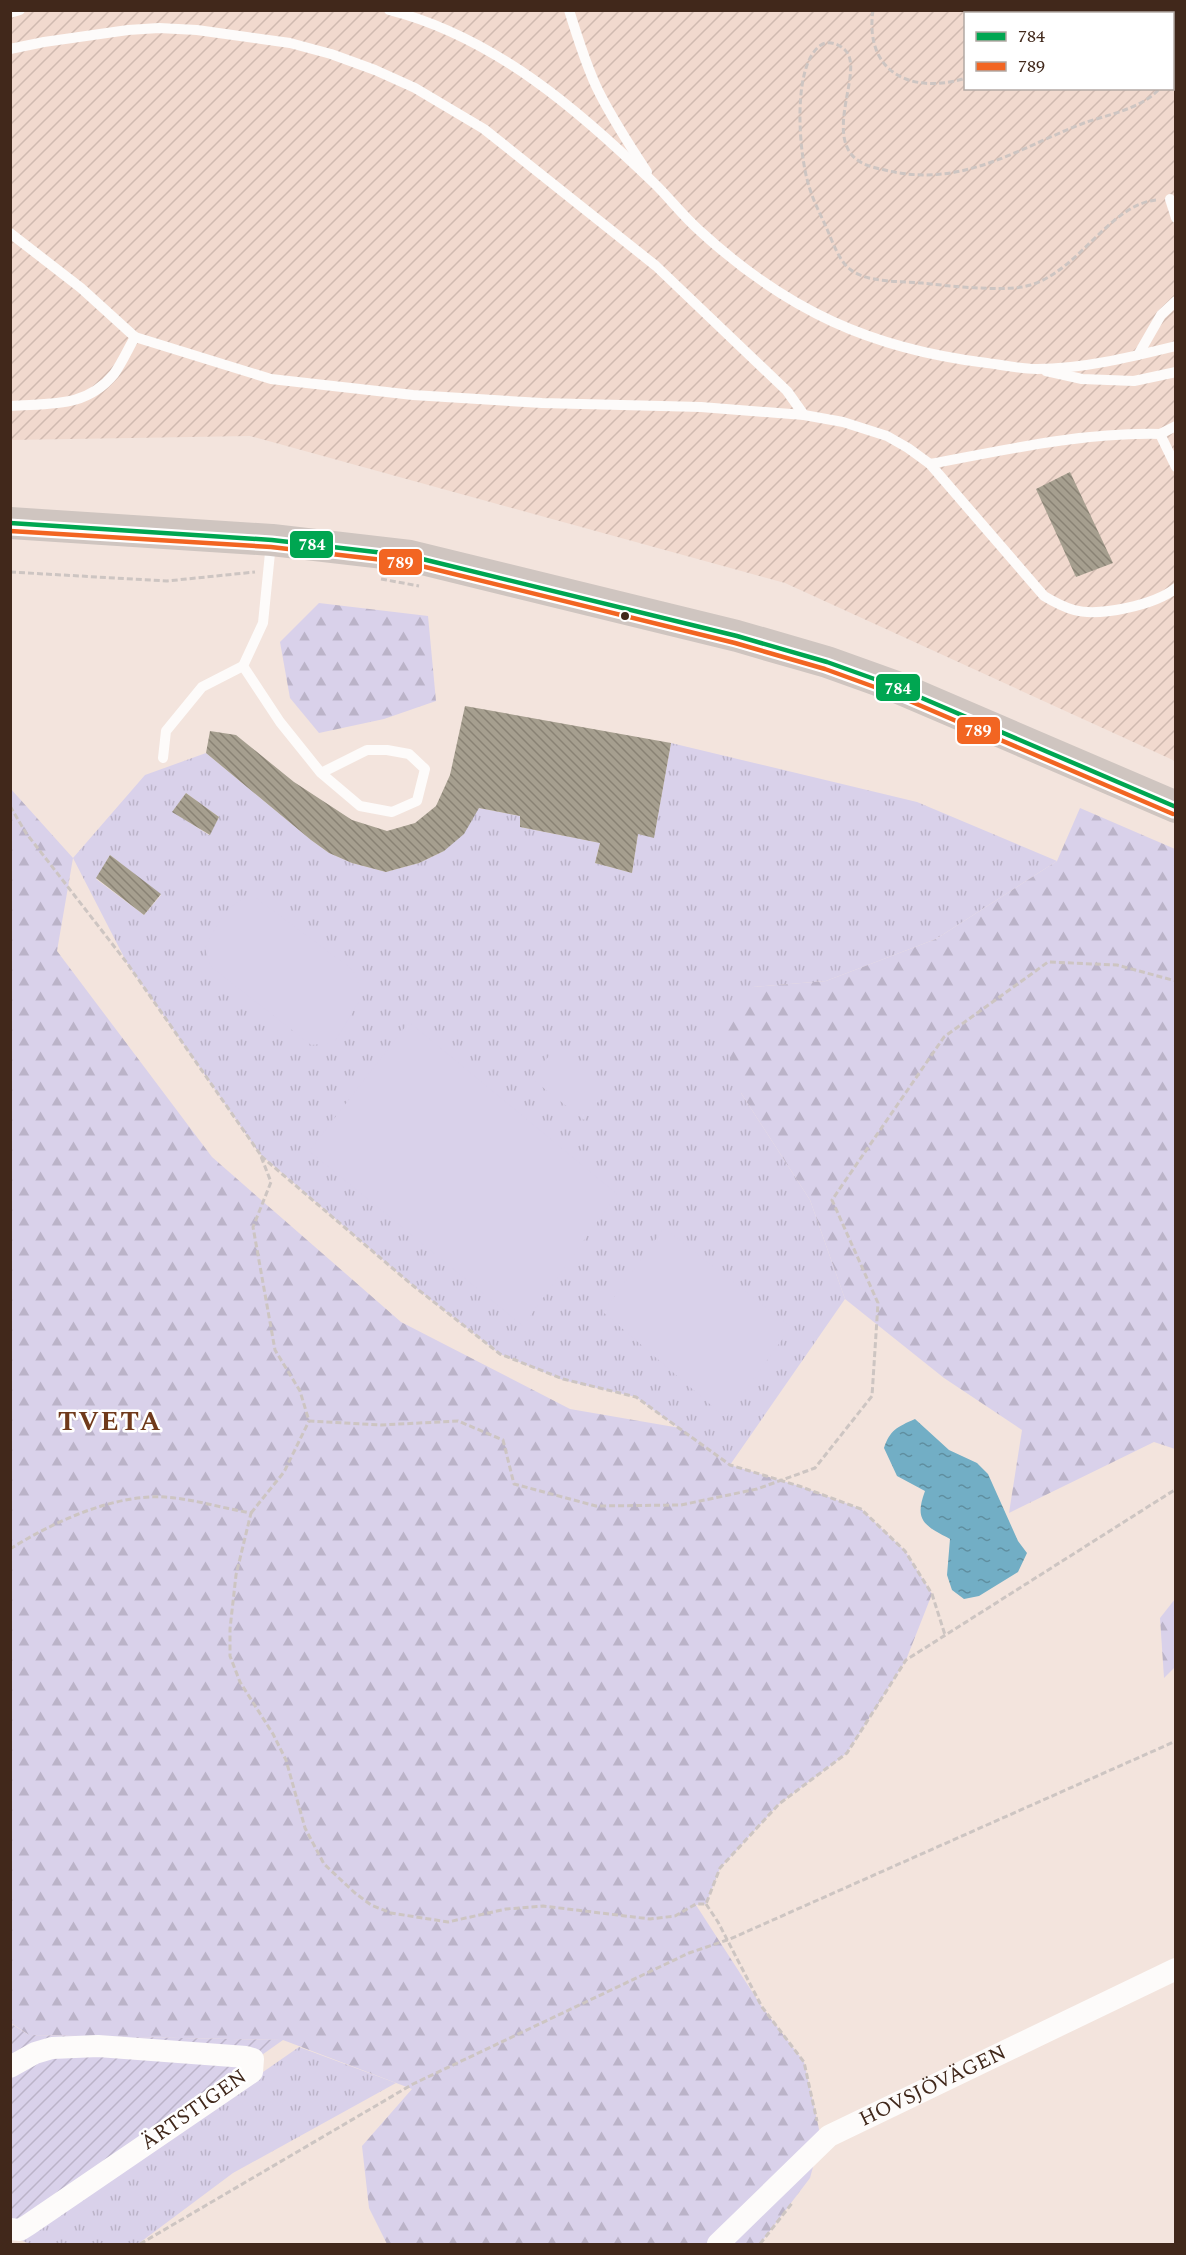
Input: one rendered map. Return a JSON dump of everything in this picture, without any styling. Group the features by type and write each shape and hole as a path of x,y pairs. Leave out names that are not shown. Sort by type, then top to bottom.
{"main road":[{"path":"10,523 272,540 410,556 737,636 827,662 894,686 1176,807"}],"street":[{"name":"HOVSJÖVÄGEN","path":"718,2244 829,2136 1176,1969"},
{"name":"ÄRTSTIGEN","path":"10,2067 35,2052 52,2048 98,2046 246,2057 252,2059 254,2066 252,2072 28,2225 20,2230 10,2229"}],"lane":[{"path":"10,13 20,10"},
{"path":"389,10 442,29 522,71 557,96 656,185 698,229 753,276 810,311 841,326 912,351 944,358 1037,369 1082,379 1134,381 1176,372"},
{"path":"569,10 597,87 615,122 656,185"},
{"path":"10,49 128,30 159,28 197,30 249,36 300,46 375,70 416,88 484,129 656,266 787,391 804,415"},
{"path":"1170,199 1176,218"},
{"path":"10,233 81,288 135,337 271,379 413,395 542,403 701,407 804,415 843,422 887,436 930,464 1044,596 1057,604 1076,611 1119,611 1168,594 1176,588"},
{"path":"1138,355 1154,324 1176,301"},
{"path":"10,406 71,401 88,396 100,388 115,372 135,337"},
{"path":"1037,369 1089,364 1176,346"},
{"path":"930,464 1048,443 1114,435 1160,434 1176,426"},
{"path":"1160,434 1176,467"},
{"path":"163,758 166,731 202,687 243,666 263,623 272,540"},
{"path":"243,666 280,722 321,773 360,806 392,812 417,801 425,769 409,754 387,750 367,750 321,773"}],"path":[{"path":"873,10 871,23 873,43 880,59 890,71 902,79 930,85 964,79"},
{"path":"1158,90 1147,100 1084,123 981,166 955,174 928,176 898,174 869,167 849,152 842,130 851,66 849,56 840,46 830,43 822,44 814,52 802,81 800,129 802,157 809,186 840,257 848,269 870,278 929,284 1023,287 1063,268 1114,221 1135,207 1149,201 1170,199"},
{"path":"10,806 26,834 126,963 260,1154 271,1182 253,1227 275,1350 300,1391 309,1421 284,1472 250,1513 236,1575 230,1629 230,1656 240,1682 273,1734 286,1760 305,1828 324,1864 371,1905 391,1912 448,1922 506,1909 543,1906 650,1919 675,1916 696,1904 706,1904"},
{"path":"309,1421 381,1425 459,1421 502,1440 514,1484 596,1506 681,1504 757,1489 815,1468 873,1396 878,1304 832,1200 944,1037 1048,962 1117,965 1176,981"},
{"path":"260,1154 411,1284 500,1354 563,1380 636,1397 730,1465 781,1480 861,1509 905,1551 932,1594 945,1635"},
{"path":"706,1904 720,1868 778,1804 847,1753 906,1660 1176,1489"},
{"path":"10,1549 54,1525 134,1498 165,1497 250,1513"},
{"path":"140,2244 413,2084 689,1953 730,1940 1176,1741"},
{"path":"706,1904 718,1922 762,2007 804,2062 821,2138 819,2144"},
{"path":"760,2244 797,2196"}],"shaded area":[{"path":"10,11 1175,11 1175,761 785,583 250,436 11,440"}],"green space":[{"path":"319,603 428,616 436,701 384,719 319,733 290,698 280,642"},
{"path":"671,743 917,802 1057,861 936,939 826,981 753,987 741,1093 810,1200 845,1299 730,1465 636,1397 563,1380 500,1354 411,1284 260,1154 127,963 73,858 145,775 206,753 329,853 352,863 386,872 419,863 444,851 479,808 520,816 520,827 600,843 595,863 632,873 638,834 654,837","holes":["186,793 219,817 209,835 173,812","110,855 161,895 144,915 96,879"]},
{"path":"10,788 73,858 57,951 212,1157 401,1322 570,1409 680,1428 730,1465 799,1486 861,1509 905,1551 932,1594 906,1660 847,1753 779,1804 720,1868 706,1904 696,1905 762,2007 804,2062 821,2138 810,2178 760,2244 387,2244 369,2208 362,2146 412,2089 283,2040 29,2035 11,2023"},
{"path":"1080,808 1175,849 1175,1449 1154,1442 1009,1513 1022,1430 944,1378 845,1299 810,1200 741,1093 719,1024 753,987 826,981 936,939 1057,861"},
{"path":"245,898 256,898 353,970 363,995 334,1043 311,1045 210,966 205,948 226,912"},
{"path":"409,1022 617,1194 523,1326 309,1151"},
{"path":"558,1045 610,1086 584,1120 531,1078"},
{"path":"664,1228 791,1327 726,1418 603,1312"},
{"path":"1175,1599 1175,1667 1164,1678 1160,1618"},
{"path":"10,2023 29,2035 283,2040 11,2232"},
{"path":"299,2047 396,2083 233,2173 138,2244 30,2244 20,2240"}],"water":[{"path":"915,1419 949,1450 977,1463 988,1474 1018,1541 1027,1553 1018,1572 979,1596 964,1599 952,1590 947,1575 950,1539 928,1526 924,1521 921,1509 925,1491 897,1476 884,1448 895,1430"}],"building":[{"path":"1070,472 1113,563 1076,577 1036,489"},
{"path":"465,706 671,743 654,838 638,834 632,873 595,863 600,843 520,827 520,816 479,808 464,834 444,851 419,863 386,872 352,863 329,853 311,840 206,753 210,731 236,735 294,782 352,820 387,831 415,823 436,806 450,775"},
{"path":"186,793 219,817 210,835 172,812"},
{"path":"110,855 161,894 144,915 96,878"}],"transit line":[{"name":"784","path":"10,523 272,540 410,556 737,636 827,662 894,686 1176,807"},
{"name":"789","path":"10,531 271,547 409,563 735,643 825,669 891,693 1173,814"}],"district":[{"name":"TVETA","path":"110,1422"}]}
